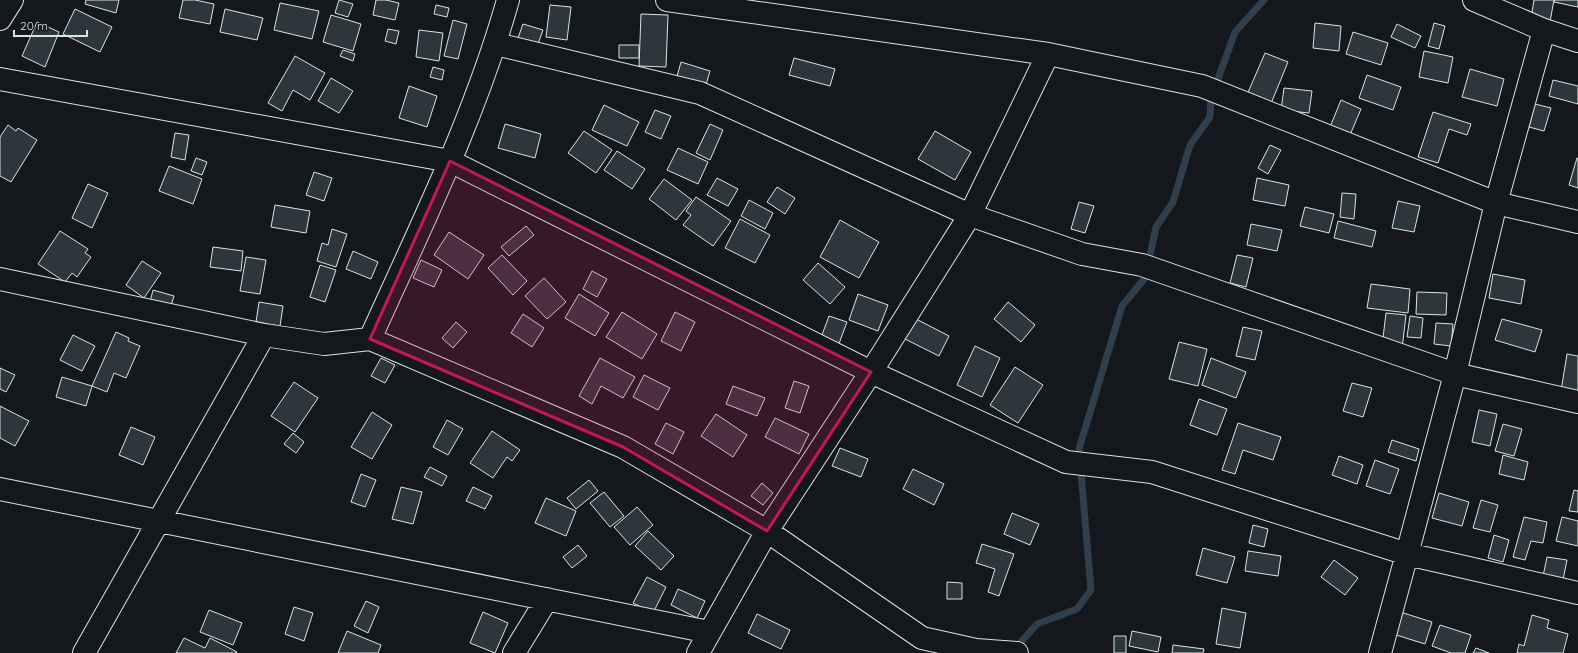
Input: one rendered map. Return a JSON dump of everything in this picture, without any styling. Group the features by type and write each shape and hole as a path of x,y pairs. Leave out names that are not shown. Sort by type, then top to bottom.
{"street":[{"path":"0,20 12,0"},
{"path":"370,339 450,161 496,44 508,0"},
{"path":"666,0 1048,54 1211,90 1496,203 1578,222"},
{"path":"1474,0 1544,30 1578,41"},
{"path":"1380,653 1408,554 1455,374 1496,203 1544,30"},
{"path":"496,44 700,94 970,215 1082,254 1150,268 1455,374 1578,402"},
{"path":"698,653 767,531 871,372 970,215 1048,54"},
{"path":"0,79 450,161 871,372 1066,462 1152,472 1408,554 1578,593"},
{"path":"0,279 264,335 324,344 370,339 623,447 767,531 922,638 978,651 1016,653"},
{"path":"84,653 264,335"},
{"path":"0,489 709,632"},
{"path":"514,653 547,600"}],"highlighted area":[{"path":"450,161 871,372 767,531 623,447 370,339"}],"building":[{"path":"86,0 119,0 116,13 85,4"},
{"path":"183,0 195,0 214,4 210,24 179,18"},
{"path":"339,0 353,4 348,17 335,13"},
{"path":"376,0 386,0 399,3 395,20 373,15"},
{"path":"1534,0 1554,0 1549,27 1530,24"},
{"path":"1555,0 1578,0 1578,7 1554,2"},
{"path":"280,3 319,11 312,39 274,30"},
{"path":"436,5 449,8 447,17 434,14"},
{"path":"550,5 571,7 567,40 546,37"},
{"path":"75,9 112,27 100,52 63,34"},
{"path":"225,9 263,18 257,40 220,32"},
{"path":"641,14 668,15 666,67 639,66"},
{"path":"331,15 361,24 353,51 323,42"},
{"path":"453,20 467,24 458,59 444,56"},
{"path":"37,22 59,32 45,67 22,56"},
{"path":"1315,23 1341,26 1339,51 1313,48"},
{"path":"1434,23 1445,26 1439,49 1428,46"},
{"path":"523,24 543,30 538,44 518,38"},
{"path":"1397,24 1421,36 1415,48 1391,37"},
{"path":"388,29 399,31 396,44 385,41"},
{"path":"419,30 443,33 439,61 416,57"},
{"path":"1353,32 1388,43 1381,65 1346,54"},
{"path":"619,45 639,45 639,58 619,58"},
{"path":"343,50 355,54 353,61 340,56"},
{"path":"1424,51 1453,57 1448,83 1419,77"},
{"path":"1265,53 1288,62 1270,106 1246,97"},
{"path":"295,56 325,73 310,100 293,90 282,111 268,103"},
{"path":"794,58 835,69 830,86 789,75"},
{"path":"681,62 710,71 705,88 676,80"},
{"path":"433,67 444,70 442,80 430,77"},
{"path":"1470,69 1504,79 1497,106 1462,97"},
{"path":"1367,75 1401,87 1393,110 1359,98"},
{"path":"331,78 353,91 339,113 318,101"},
{"path":"1553,80 1578,86 1578,104 1549,96"},
{"path":"409,86 437,96 427,127 399,118"},
{"path":"1284,88 1312,91 1309,113 1281,110"},
{"path":"1341,100 1361,109 1350,135 1330,127"},
{"path":"1535,104 1551,108 1544,131 1529,127"},
{"path":"604,105 639,122 627,146 592,130"},
{"path":"655,110 671,116 661,139 645,132"},
{"path":"1433,112 1471,124 1467,135 1449,129 1438,163 1418,157"},
{"path":"505,124 541,134 535,158 498,148"},
{"path":"710,124 723,130 710,160 696,153"},
{"path":"8,125 16,131 18,128 37,140 11,182 0,176 0,137"},
{"path":"584,131 612,150 596,173 568,153"},
{"path":"935,131 971,152 955,180 918,159"},
{"path":"175,133 189,135 185,160 171,157"},
{"path":"1270,145 1281,150 1268,174 1258,168"},
{"path":"678,148 708,162 698,184 667,170"},
{"path":"617,151 645,169 632,189 604,170"},
{"path":"196,158 207,162 202,175 191,171"},
{"path":"1578,158 1578,188 1569,185"},
{"path":"169,166 202,179 193,204 159,191"},
{"path":"314,172 332,178 324,201 306,195"},
{"path":"717,178 738,189 728,206 707,195"},
{"path":"1257,178 1289,185 1285,206 1253,200"},
{"path":"664,179 692,200 676,220 649,199"},
{"path":"88,184 108,193 92,228 72,218"},
{"path":"777,187 795,198 785,214 767,202"},
{"path":"1342,193 1356,194 1354,219 1340,217"},
{"path":"696,197 731,221 713,246 683,225 691,215 686,211"},
{"path":"749,200 773,213 765,229 741,216"},
{"path":"1398,201 1420,206 1414,232 1392,228"},
{"path":"1079,202 1094,206 1085,233 1071,229"},
{"path":"275,205 310,211 306,233 271,227"},
{"path":"1305,207 1334,214 1329,233 1300,226"},
{"path":"740,219 770,235 755,263 725,248"},
{"path":"840,220 879,242 859,278 820,257"},
{"path":"1338,221 1376,231 1372,247 1334,238"},
{"path":"1251,224 1282,230 1277,251 1247,245"},
{"path":"526,226 534,235 509,256 501,247"},
{"path":"332,229 347,234 336,267 317,261 322,243 328,245"},
{"path":"60,231 88,249 85,253 91,257 77,277 72,273 65,282 38,264"},
{"path":"449,232 484,255 468,279 434,255"},
{"path":"213,247 243,251 241,271 210,267"},
{"path":"353,251 378,262 371,279 346,269"},
{"path":"502,255 527,281 513,295 488,268"},
{"path":"1237,255 1253,258 1246,287 1230,283"},
{"path":"246,257 266,260 260,294 240,291"},
{"path":"421,260 442,270 434,287 413,278"},
{"path":"142,261 161,273 144,298 126,285"},
{"path":"818,263 845,287 830,304 803,280"},
{"path":"320,265 336,270 325,302 310,297"},
{"path":"592,271 607,279 597,297 583,289"},
{"path":"1493,274 1525,280 1521,304 1489,298"},
{"path":"544,278 566,302 547,319 525,296"},
{"path":"1371,284 1410,289 1408,313 1367,308"},
{"path":"153,290 174,296 169,312 149,306"},
{"path":"1417,292 1447,293 1446,315 1416,314"},
{"path":"579,294 609,313 595,336 565,318"},
{"path":"858,294 888,305 878,331 849,320"},
{"path":"259,302 283,306 280,326 256,322"},
{"path":"1008,302 1035,325 1021,342 994,319"},
{"path":"622,312 657,334 642,359 606,337"},
{"path":"675,312 695,322 681,351 661,341"},
{"path":"1386,313 1406,315 1402,349 1382,346"},
{"path":"523,314 544,328 532,347 511,333"},
{"path":"829,316 847,322 837,349 819,343"},
{"path":"1410,316 1423,318 1421,338 1407,337"},
{"path":"916,319 949,336 939,356 905,339"},
{"path":"1502,319 1542,330 1535,352 1495,340"},
{"path":"456,322 467,332 453,348 442,338"},
{"path":"1436,323 1453,324 1451,346 1434,344"},
{"path":"1243,327 1262,331 1255,360 1236,356"},
{"path":"116,332 129,338 128,341 140,346 126,378 114,373 107,392 92,386"},
{"path":"73,335 95,346 82,371 60,360"},
{"path":"1179,342 1207,349 1198,386 1169,379"},
{"path":"975,346 1000,358 982,397 957,385"},
{"path":"1567,354 1578,356 1578,394 1561,391"},
{"path":"381,358 395,365 385,383 371,376"},
{"path":"600,358 635,377 623,398 601,386 592,404 579,396"},
{"path":"1211,358 1246,372 1236,398 1202,385"},
{"path":"1015,367 1043,385 1018,423 990,405"},
{"path":"0,368 15,375 6,392 0,389"},
{"path":"644,375 670,388 658,410 633,397"},
{"path":"62,377 92,386 86,406 56,397"},
{"path":"794,381 809,386 800,413 785,408"},
{"path":"294,382 318,398 295,432 271,416"},
{"path":"1352,383 1372,388 1363,417 1343,411"},
{"path":"733,386 765,398 757,416 726,404"},
{"path":"1199,399 1227,409 1217,435 1190,425"},
{"path":"0,406 29,421 15,446 0,438"},
{"path":"1479,410 1497,414 1490,446 1472,442"},
{"path":"372,412 392,425 372,459 351,447"},
{"path":"716,414 747,435 733,457 701,436"},
{"path":"775,418 809,434 799,454 765,437"},
{"path":"447,420 463,429 448,455 433,447"},
{"path":"666,423 684,432 673,454 655,444"},
{"path":"1238,423 1281,437 1273,460 1243,450 1235,474 1222,470"},
{"path":"1503,424 1522,429 1514,456 1495,451"},
{"path":"131,427 155,437 143,465 119,455"},
{"path":"492,431 520,450 512,461 507,457 493,478 470,463"},
{"path":"293,433 304,442 296,453 284,444"},
{"path":"1392,440 1419,449 1416,461 1388,452"},
{"path":"840,448 868,459 861,477 832,466"},
{"path":"1503,455 1528,462 1524,480 1499,474"},
{"path":"1339,456 1363,465 1357,484 1332,475"},
{"path":"1375,460 1399,469 1390,494 1366,486"},
{"path":"430,467 447,476 442,486 424,477"},
{"path":"913,469 944,484 934,505 903,489"},
{"path":"361,474 376,480 365,507 351,502"},
{"path":"589,480 598,491 576,509 567,498"},
{"path":"762,483 773,493 763,505 751,496"},
{"path":"401,487 422,492 413,524 392,519"},
{"path":"473,487 492,496 485,509 466,501"},
{"path":"1574,490 1578,491 1578,512 1569,511"},
{"path":"604,492 624,516 610,527 590,503"},
{"path":"1439,493 1469,502 1462,526 1432,518"},
{"path":"546,498 576,511 566,536 535,523"},
{"path":"1481,500 1498,505 1490,532 1473,528"},
{"path":"637,507 653,525 630,545 614,527"},
{"path":"1012,513 1039,524 1030,545 1004,534"},
{"path":"1524,517 1547,522 1543,543 1531,541 1525,560 1513,557"},
{"path":"1562,517 1578,521 1578,546 1556,541"},
{"path":"1253,525 1268,529 1264,547 1249,543"},
{"path":"648,531 674,556 661,570 635,546"},
{"path":"1494,535 1509,540 1503,562 1488,558"},
{"path":"982,544 1014,554 999,596 988,592 995,569 976,563"},
{"path":"578,545 587,556 572,568 563,557"},
{"path":"1203,548 1235,557 1227,583 1196,575"},
{"path":"1248,551 1281,556 1278,576 1245,571"},
{"path":"1547,557 1567,560 1562,585 1542,581"},
{"path":"1334,560 1358,578 1345,595 1321,577"},
{"path":"647,577 666,587 653,613 633,603"},
{"path":"947,582 962,583 962,599 947,599"},
{"path":"678,589 705,601 697,618 671,605"},
{"path":"366,601 379,607 368,633 354,626"},
{"path":"294,607 313,613 304,641 285,634"},
{"path":"1222,608 1246,613 1240,648 1216,644"},
{"path":"209,610 242,623 233,645 200,632"},
{"path":"1397,611 1432,622 1425,644 1390,633"},
{"path":"483,612 508,623 495,653 470,643"},
{"path":"757,614 790,630 781,649 748,633"},
{"path":"1532,615 1549,620 1547,628 1568,634 1563,653 1517,653 1519,644 1524,646"},
{"path":"1440,625 1471,635 1465,653 1451,653 1432,646"},
{"path":"347,631 381,645 378,653 338,653"},
{"path":"1132,631 1161,637 1158,652 1129,646"},
{"path":"1114,636 1126,636 1126,653 1114,653"},
{"path":"184,638 205,648 210,638 237,652 176,653"},
{"path":"1173,645 1204,649 1203,653 1172,653"},
{"path":"1476,648 1489,653 1473,653"}],"waterway":[{"path":"1015,649 1037,624 1077,609 1091,590 1079,449 1122,306 1145,278 1156,227 1173,202 1190,145 1210,117 1211,98 1235,32 1264,0"}]}
